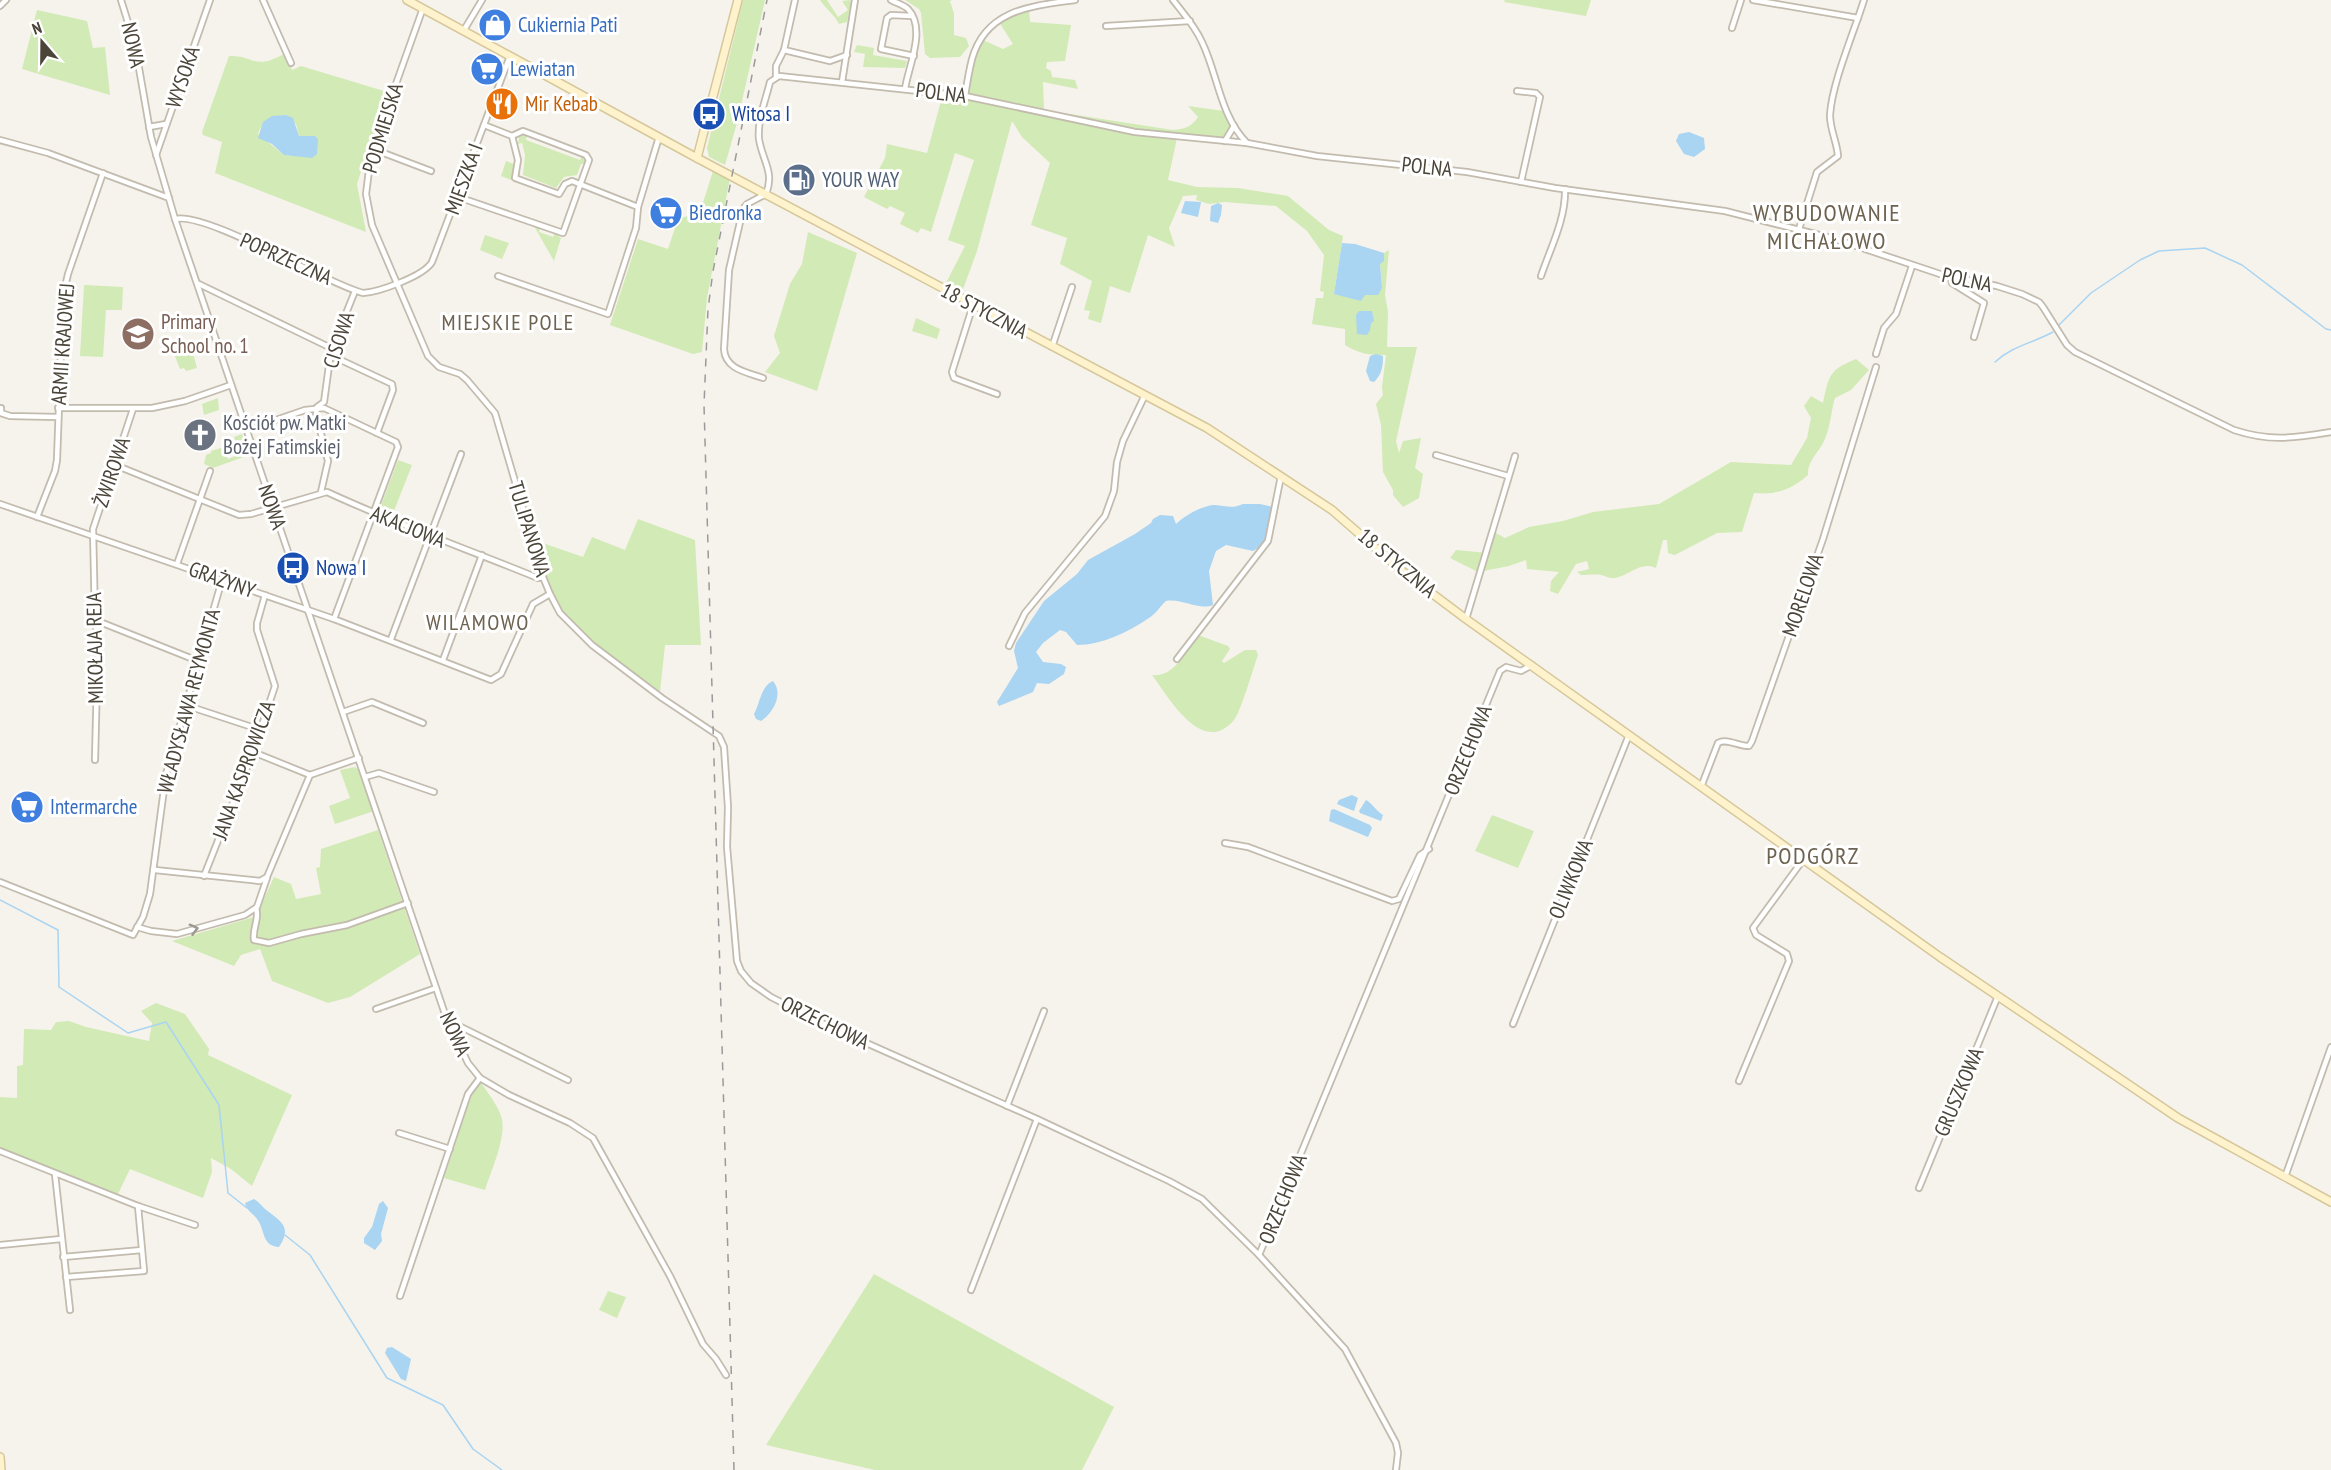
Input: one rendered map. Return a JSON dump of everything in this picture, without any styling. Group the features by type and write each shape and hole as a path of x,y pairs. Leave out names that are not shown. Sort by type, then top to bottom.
{"street":[{"path":"0,6 6,0"},
{"name":"NOWA","path":"121,0 135,45 148,127 197,284 209,313 306,609 447,1020 468,1063 480,1078"},
{"name":"WYSOKA","path":"156,155 210,0"},
{"path":"263,0 291,63"},
{"name":"18 STYCZNIA","path":"407,0 697,158 1207,428 1332,510 1402,571 1466,619 1998,996 2178,1118 2331,1202"},
{"path":"464,30 482,0"},
{"path":"697,158 738,0"},
{"path":"763,378 731,366 725,357 729,270 743,209 747,204 766,194 770,178 759,139 759,130 770,82 776,77 776,66 784,50 795,0"},
{"path":"842,82 855,0"},
{"path":"891,0 907,8 912,16 916,45 905,89"},
{"path":"965,96 973,56 990,25 1006,15 1036,4 1075,0"},
{"path":"1173,0 1190,21 1202,42 1228,115 1247,143"},
{"path":"1732,28 1741,0"},
{"path":"1753,0 1858,18"},
{"path":"1799,229 1817,172 1838,156 1830,113 1864,0"},
{"path":"902,6 904,15"},
{"name":"PODMIEJSKA","path":"396,283 372,225 368,208 367,177 373,149 423,8"},
{"path":"912,16 891,15 887,18 881,49 914,56"},
{"path":"1106,26 1190,21"},
{"path":"784,50 830,61 847,55"},
{"name":"MIESZKA I","path":"396,283 430,266 510,56"},
{"name":"POLNA","path":"776,77 965,96 1135,132 1247,143 1317,156 1467,172 1565,189 1725,210 1861,247 1912,266 2022,294 2039,302 2048,312 2067,345 2075,352 2234,430 2257,437 2282,439 2331,432"},
{"path":"1517,91 1536,93 1539,97 1521,182"},
{"path":"148,127 167,124"},
{"path":"458,197 563,232 589,159 586,155 523,131 512,136 484,125"},
{"path":"1225,141 1234,126"},
{"path":"512,136 518,160 515,178 559,194 568,182 580,184 638,207"},
{"path":"498,276 608,314 636,228 638,207 659,137"},
{"path":"0,140 48,153 169,198"},
{"path":"373,149 431,171"},
{"name":"ARMII KRAJOWEJ","path":"37,517 55,471 63,296 68,274 103,173"},
{"path":"1541,276 1562,217 1565,189"},
{"name":"POPRZECZNA","path":"176,219 187,218 227,232 355,291 374,292 396,283"},
{"path":"1876,354 1884,328 1896,314 1912,266"},
{"path":"1951,277 1952,283 1984,303 1974,337"},
{"name":"TULIPANOWA","path":"396,283 432,362 439,367 460,374 495,413 543,576 560,613 592,645 662,698 719,736 724,747 728,807 727,847 737,961 741,971 751,983"},
{"path":"197,284 332,348"},
{"path":"1052,347 1072,287"},
{"name":"CISOWA","path":"321,492 328,461 317,420 317,407 324,402 330,355 355,291"},
{"path":"973,305 952,372 954,378 997,394"},
{"path":"330,355 392,384 393,390 377,433"},
{"name":"MORELOWA","path":"1701,787 1718,743 1726,741 1749,746 1752,741 1823,539 1876,368"},
{"path":"58,408 134,409 185,401 231,385"},
{"path":"1009,646 1025,613 1105,516 1114,491 1117,462 1123,441 1145,395"},
{"path":"247,430 317,407 324,408 396,442 398,447 334,618"},
{"path":"1,408 1,413 10,416 58,417"},
{"name":"ŻWIROWA","path":"93,535 93,529 134,409"},
{"path":"391,639 461,454"},
{"path":"1436,455 1508,476"},
{"path":"1466,619 1515,456"},
{"path":"115,465 239,515 251,514 321,492"},
{"path":"177,564 210,471"},
{"path":"1177,659 1268,541 1281,476"},
{"name":"AKACJOWA","path":"321,492 327,492 372,513 538,578 543,576"},
{"name":"GRAŻYNY","path":"0,504 334,618 491,680 501,674 533,604 550,594"},
{"name":"MIKOŁAJA REJA","path":"93,535 95,620 98,640 95,760"},
{"path":"443,660 482,555"},
{"name":"WŁADYSŁAWA REYMONTA","path":"137,927 143,917 154,870 166,774 222,580"},
{"name":"JANA KASPROWICZA","path":"204,876 253,752 275,686 257,630 265,595"},
{"path":"95,620 198,661"},
{"name":"ORZECHOWA","path":"751,983 771,997 826,1025 1169,1181 1202,1199 1259,1256 1414,877 1429,849 1500,671 1506,667 1521,671 1532,665"},
{"path":"343,712 372,702 423,723"},
{"path":"185,705 261,730"},
{"name":"OLIWKOWA","path":"1513,1024 1629,735"},
{"path":"253,752 310,775 359,759"},
{"path":"365,777 379,773 434,792"},
{"path":"0,882 133,935 137,927 151,931 177,933 245,915 256,907 310,775"},
{"path":"1225,843 1248,847 1392,901 1399,898 1420,855 1429,849"},
{"path":"1739,1081 1789,961 1787,954 1756,935 1753,928 1803,860"},
{"path":"154,870 260,881 267,877"},
{"path":"256,907 258,915 253,931 255,940 269,943 347,925 408,903"},
{"name":"NOWA","path":"376,1009 436,987"},
{"name":"GRUSZKOWA","path":"1919,1188 1998,996"},
{"path":"1007,1106 1044,1011"},
{"path":"447,1020 568,1080"},
{"path":"2285,1178 2331,1047"},
{"path":"400,1296 468,1094 480,1078 509,1095 570,1123 593,1138 670,1276 703,1344 726,1375"},
{"path":"970,1290 1037,1119"},
{"path":"399,1133 450,1149"},
{"path":"0,1151 138,1206 195,1225"},
{"path":"55,1174 70,1310"},
{"path":"66,1277 144,1271 138,1206"},
{"path":"0,1245 61,1239"},
{"path":"63,1257 142,1250"},
{"path":"1259,1256 1345,1349 1396,1443 1398,1453 1396,1470"},
{"path":"0,1457 1,1470"}],"green space":[{"path":"743,0 765,0 725,165 709,157 707,148"},
{"path":"820,0 827,0 838,17 848,10 842,1 850,0 853,14 849,14 847,22 839,24"},
{"path":"905,0 952,0 950,1 954,14 954,35 966,38 969,46 960,57 930,58 925,54 921,13 919,9"},
{"path":"1505,0 1591,0 1586,16 1504,2"},
{"path":"1029,9 1030,22 1071,25 1065,61 1047,62 1046,68 1051,71 1052,77 1075,80 1078,89 1043,82 1044,110 966,93 974,57 983,40 1003,49 1013,44 999,22"},
{"path":"37,10 87,21 93,48 105,47 110,95 22,69"},
{"path":"857,45 874,48 873,55 907,61 905,68 863,67 865,54 854,52"},
{"path":"284,54 292,70 301,66 384,91 386,95 357,184 366,232 215,173 222,142 203,135 202,132 229,56 260,62","holes":["286,115 296,124 299,136 304,136 313,157 284,155 258,134 265,122 276,116"]},
{"path":"942,97 1001,106 1118,130 1177,138 1168,180 1197,187 1238,188 1288,196 1329,230 1343,236 1334,294 1365,295 1382,288 1380,263 1384,261 1384,253 1389,250 1385,295 1388,312 1387,347 1417,347 1396,441 1399,453 1403,441 1421,438 1415,468 1423,474 1419,498 1403,507 1393,495 1393,490 1383,472 1381,425 1376,404 1383,395 1386,355 1364,353 1345,345 1345,329 1312,324 1316,298 1323,298 1324,292 1320,291 1324,255 1307,231 1276,206 1224,202 1209,204 1196,200 1197,195 1183,196 1169,228 1175,247 1148,235 1130,293 1110,286 1101,323 1088,319 1090,311 1084,310 1092,281 1060,264 1067,238 1031,225 1050,163 1022,137 1012,121 977,251 962,292 946,283 965,246 948,240 974,160 955,153 931,232 921,228 918,233 900,224 905,213 890,206 887,209 864,197 885,158 887,144 927,153"},
{"path":"1188,106 1224,111 1230,125 1228,134 1223,139 1136,129 1053,111 1173,130 1187,127 1198,117"},
{"path":"525,135 526,140 580,160 582,156 585,157 586,162 581,164 577,175 564,177 556,188 523,175 525,155 522,143 518,144 519,137"},
{"path":"506,161 516,165 511,180 501,176"},
{"path":"714,168 730,178 707,298 702,352 693,354 610,325 638,239 668,249 678,219 700,212"},
{"path":"534,226 540,228 539,232 553,237 555,233 561,238 554,261"},
{"path":"808,232 857,253 817,391 765,372 780,353 774,336 790,284 802,264"},
{"path":"485,235 509,243 502,259 480,250"},
{"path":"84,285 123,287 122,310 106,310 103,357 80,356"},
{"path":"916,318 940,329 937,339 912,331"},
{"path":"188,351 193,353 197,368 186,371 184,368 180,369 175,356"},
{"path":"1856,359 1869,370 1851,390 1835,398 1826,436 1811,461 1808,475 1783,490 1754,493 1742,532 1717,533 1675,555 1668,553 1667,540 1663,540 1656,568 1640,567 1615,578 1581,575 1577,572 1589,569 1587,561 1576,564 1558,594 1550,591 1551,581 1559,572 1527,569 1526,560 1478,572 1450,558 1456,550 1488,553 1494,532 1505,538 1529,527 1563,521 1593,512 1659,504 1731,462 1791,465 1807,438 1811,418 1804,406 1811,396 1823,403 1829,380 1835,370"},
{"path":"218,398 219,410 204,415 202,404"},
{"path":"242,434 249,455 213,468 204,464 206,455 224,447 228,459 240,454 234,437"},
{"path":"398,460 412,465 392,516 379,511"},
{"path":"638,519 695,540 701,645 665,645 660,692 598,646 568,618 549,590 537,541 583,557 592,537 625,550"},
{"path":"1198,635 1228,646 1230,649 1222,661 1224,663 1245,650 1256,650 1258,655 1237,715 1222,730 1210,732 1198,728 1187,720 1152,675 1160,675 1173,668"},
{"path":"355,767 359,770 374,811 335,824 329,806 350,798 340,770"},
{"path":"1492,815 1534,831 1518,868 1475,851"},
{"path":"378,830 420,954 350,997 328,1003 272,981 260,949 241,955 234,966 172,941 254,917 274,877 291,884 296,899 321,894 316,868 320,867 321,849"},
{"path":"156,1003 185,1014 209,1049 208,1055 292,1095 252,1186 231,1169 211,1158 212,1172 203,1198 130,1169 118,1194 0,1149 0,1097 17,1098 17,1066 23,1065 24,1029 51,1030 56,1022 69,1021 149,1041 152,1023 141,1011"},
{"path":"477,1083 481,1083 495,1103 503,1124 498,1153 485,1190 444,1178"},
{"path":"874,1274 1114,1407 1082,1470 875,1470 766,1445"},
{"path":"608,1291 626,1297 617,1318 599,1310"}],"water":[{"path":"286,115 293,118 299,136 315,136 318,139 317,154 312,158 284,155 272,144 258,138 263,122 272,116"},
{"path":"1689,132 1704,138 1705,149 1694,157 1684,154 1676,141 1679,134"},
{"path":"1185,201 1201,202 1198,217 1181,213"},
{"path":"1218,203 1222,205 1218,223 1210,221 1211,206"},
{"path":"1342,243 1355,244 1384,253 1384,261 1380,264 1382,288 1378,295 1365,295 1361,301 1334,294"},
{"path":"1359,311 1372,311 1374,321 1367,335 1357,334 1356,315"},
{"path":"1376,354 1383,356 1383,363 1374,382 1370,381 1366,371 1370,356"},
{"path":"1243,504 1273,507 1268,532 1263,543 1253,551 1226,545 1216,551 1209,571 1213,605 1202,606 1166,601 1151,616 1132,628 1096,643 1077,645 1066,632 1060,630 1043,643 1036,652 1043,662 1061,664 1066,667 1064,674 1049,684 1037,683 1033,692 999,706 997,702 1018,668 1014,651 1016,643 1044,601 1077,574 1088,560 1135,534 1160,515 1173,516 1176,524 1189,514 1205,507 1215,505 1232,507"},
{"path":"773,681 777,692 776,703 761,721 756,719 754,714 763,691"},
{"path":"1352,795 1358,798 1354,811 1337,804 1339,800"},
{"path":"1366,800 1383,815 1381,821 1360,813"},
{"path":"1334,809 1370,825 1372,828 1368,837 1329,821 1331,810"},
{"path":"254,1199 283,1225 285,1234 279,1247 267,1242 259,1222 246,1206 245,1203"},
{"path":"383,1201 388,1208 381,1234 382,1241 375,1250 364,1243 364,1238 372,1227 379,1204"},
{"path":"392,1347 411,1359 406,1381 401,1379 385,1353 387,1348"}],"waterway":[{"path":"2059,325 2091,293 2140,260 2159,251 2205,248 2242,265 2326,329 2331,330"},
{"path":"1995,362 2016,348 2053,332"},
{"path":"0,900 58,930 59,987 128,1033 166,1022 219,1105 228,1193 247,1208"},
{"path":"285,1235 310,1255 387,1378 443,1405 473,1449 502,1470"}],"railway":[{"path":"734,1470 704,405 708,309 713,271 767,0"}],"place":[{"name":"Cukiernia Pati","path":"495,25"},
{"name":"Lewiatan","path":"487,69"},
{"name":"Mir Kebab","path":"502,104"},
{"name":"Witosa I","path":"709,114"},
{"name":"YOUR WAY","path":"799,180"},
{"name":"Biedronka","path":"666,213"},
{"name":"Primary School no. 1","path":"138,334"},
{"name":"Kościół pw. Matki Bożej Fatimskiej","path":"200,435"},
{"name":"Nowa I","path":"293,568"},
{"name":"Intermarche","path":"27,807"}],"district":[{"name":"WYBUDOWANIE MICHAŁOWO","path":"1827,227"},
{"name":"MIEJSKIE POLE","path":"508,322"},
{"name":"WILAMOWO","path":"478,622"},
{"name":"PODGÓRZ","path":"1813,856"}]}
